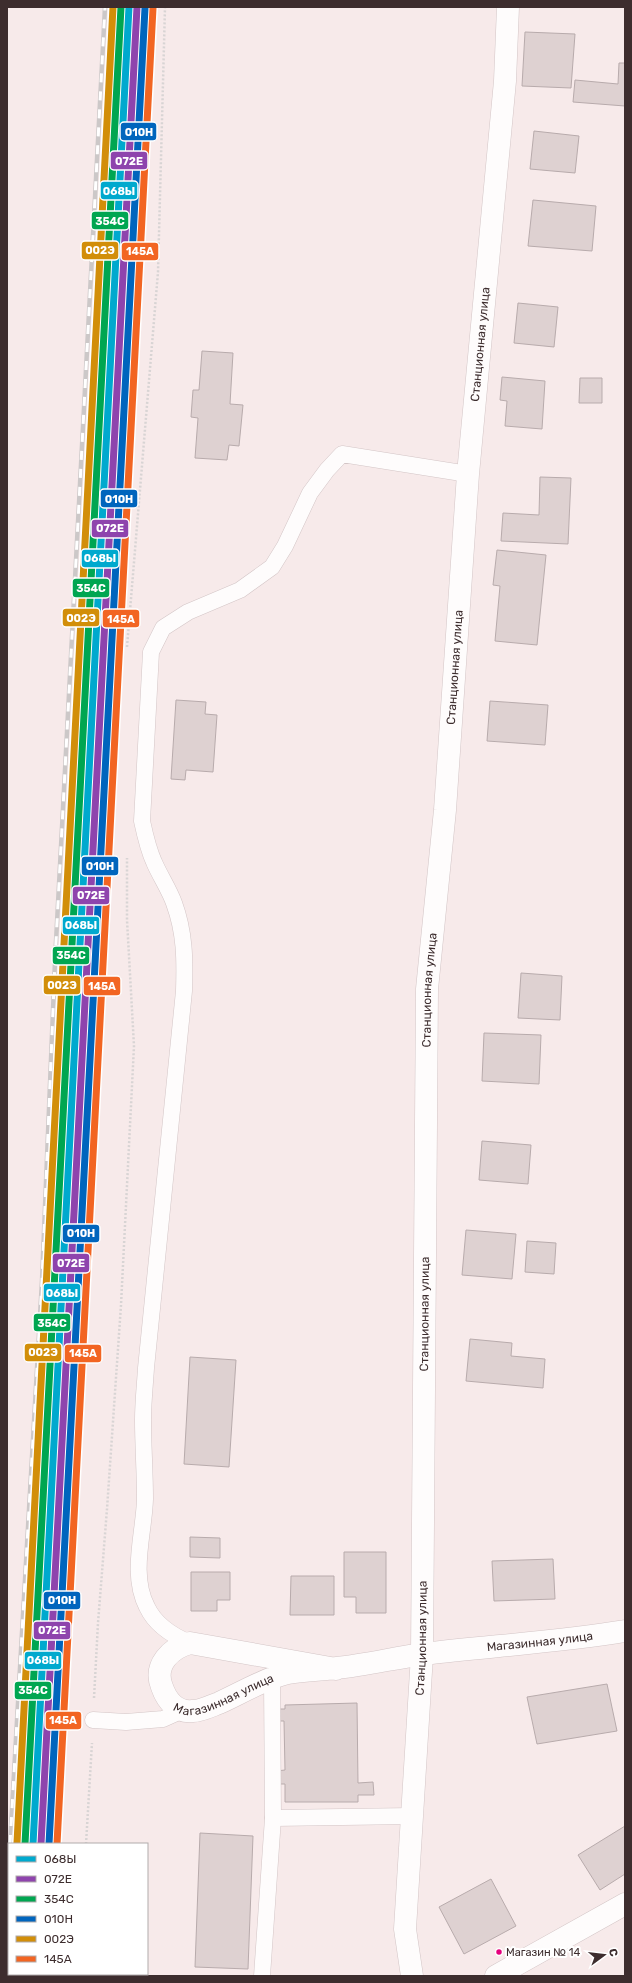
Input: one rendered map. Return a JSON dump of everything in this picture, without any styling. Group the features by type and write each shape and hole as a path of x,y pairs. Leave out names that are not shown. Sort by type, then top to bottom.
{"street":[{"name":"Станционная улица","path":"412,1976 405,1929 422,1655 427,989 445,810 468,474 505,81 508,7"},
{"name":"Магазинная улица","path":"336,1668 190,1643 178,1646 170,1653 163,1663 159,1674 161,1685 166,1697 173,1705 183,1710 193,1711 208,1707 272,1679 305,1670 336,1668 422,1655 625,1631"},
{"path":"496,1976 625,1904"}],"lane":[{"path":"190,1643 175,1637 158,1623 147,1607 140,1589 138,1570 145,1499 143,1418 146,1368 184,991 185,949 181,924 174,902 146,841 142,821 151,652 163,628 188,612 240,590 272,567 285,546 310,493 327,470 342,454 468,474"},
{"path":"262,1976 273,1818 272,1679"},
{"path":"93,1720 126,1722 163,1719 183,1710"},
{"path":"273,1818 412,1816"}],"path":[{"path":"86,1843 93,1720"}],"building":[{"path":"525,32 575,34 571,88 522,86"},
{"path":"619,63 625,63 625,106 573,102 575,80 618,84"},
{"path":"534,131 579,136 575,173 530,169"},
{"path":"533,200 596,206 592,251 528,246"},
{"path":"518,303 558,307 554,347 514,343"},
{"path":"202,351 233,353 230,404 243,405 239,446 229,445 227,460 195,458 198,418 191,417 193,390 199,390"},
{"path":"502,377 545,381 542,429 505,426 507,401 500,400"},
{"path":"580,378 602,378 602,403 579,403"},
{"path":"540,477 571,478 568,544 501,541 503,513 539,515"},
{"path":"497,550 546,555 537,645 495,641 500,586 493,585"},
{"path":"176,700 206,702 205,714 217,715 213,772 186,770 185,780 171,779"},
{"path":"490,701 548,705 545,745 487,741"},
{"path":"521,973 562,976 560,1020 518,1018"},
{"path":"484,1033 541,1035 539,1084 482,1081"},
{"path":"482,1141 531,1145 528,1184 479,1180"},
{"path":"466,1230 516,1234 512,1279 462,1275"},
{"path":"527,1241 556,1243 554,1274 525,1272"},
{"path":"470,1339 512,1343 511,1356 545,1359 543,1388 466,1381"},
{"path":"190,1357 236,1360 229,1467 184,1464"},
{"path":"190,1537 220,1538 220,1558 190,1557"},
{"path":"344,1552 386,1552 386,1613 356,1613 356,1597 344,1597"},
{"path":"553,1559 555,1599 494,1601 492,1561"},
{"path":"191,1572 230,1572 230,1600 217,1600 217,1611 191,1611"},
{"path":"291,1576 334,1576 334,1615 290,1615"},
{"path":"607,1684 617,1731 537,1744 527,1697"},
{"path":"357,1703 358,1783 373,1782 374,1795 358,1795 358,1802 285,1802 285,1784 276,1784 276,1771 285,1770 284,1721 279,1721 278,1709 285,1709 285,1705"},
{"path":"625,1826 625,1874 600,1890 578,1855"},
{"path":"200,1833 253,1836 248,1969 195,1967"},
{"path":"491,1879 516,1926 464,1954 439,1907"}],"railway":[{"path":"10,1843 42,1281 55,961 105,7"},
{"path":"7,1902 8,1883"}],"transit line":[{"name":"002Э","path":"17,1843 113,7"},
{"name":"354С","path":"25,1843 121,7"},
{"name":"068Ы","path":"33,1843 129,7"},
{"name":"072Е","path":"41,1843 137,7"},
{"name":"010Н","path":"49,1843 145,8"},
{"name":"145А","path":"57,1843 153,8"}],"place":[{"name":"Магазин № 14","path":"499,1952"}]}
